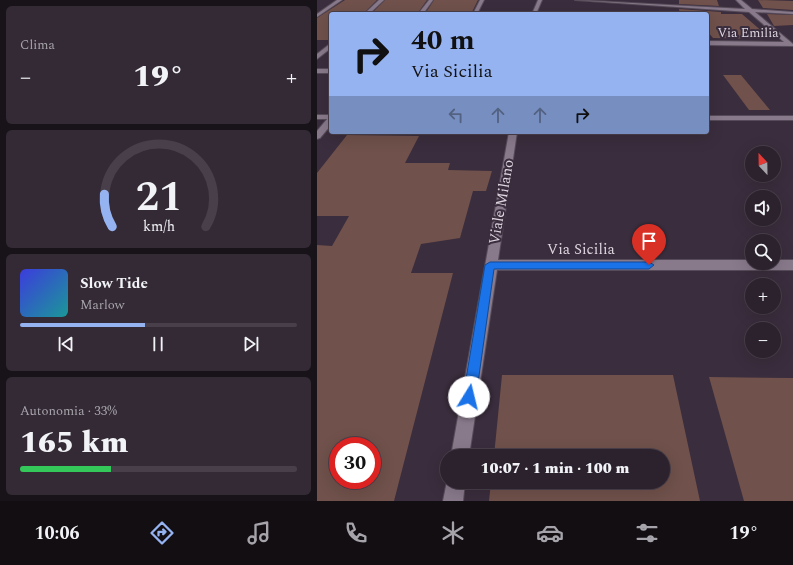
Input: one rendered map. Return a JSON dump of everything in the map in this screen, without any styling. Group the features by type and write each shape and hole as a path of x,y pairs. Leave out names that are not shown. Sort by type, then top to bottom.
{"street":[{"path":"317,16 340,0"},
{"path":"368,12 382,0"},
{"path":"422,12 431,0"},
{"path":"476,12 482,0"},
{"path":"535,12 539,0"},
{"path":"577,0 660,2 793,13"},
{"path":"738,0 791,45"},
{"path":"323,4 334,4"},
{"name":"Via Emilia","path":"709,43 791,45"},
{"path":"317,57 329,47"},
{"path":"317,71 329,71"},
{"path":"317,117 329,118"},
{"path":"709,118 793,118"},
{"path":"317,136 329,121"},
{"name":"Viale Milano","path":"461,449 490,265 514,134"},
{"name":"Via Sicilia","path":"490,265 793,265"},
{"path":"453,501 455,489"}],"building":[{"path":"345,0 377,0 365,12 329,12 329,40 317,40 317,18"},
{"path":"385,0 427,0 418,12 373,12"},
{"path":"434,0 478,0 472,12 426,12"},
{"path":"679,0 717,0 719,6 679,4"},
{"path":"758,0 793,1 793,10 763,8"},
{"path":"679,9 721,12 721,14 742,14 771,39 713,38 709,33 709,12 680,12"},
{"path":"767,14 793,15 793,25 774,26"},
{"path":"723,75 741,75 770,110 749,110"},
{"path":"347,135 419,136 405,163 450,163 448,170 492,171 486,191 473,191 460,238 421,244 411,273 453,273 394,501 317,501 317,245 332,246 349,216 317,216 317,173"},
{"path":"502,375 673,375 700,501 489,501 490,489 670,489 670,449 495,449"},
{"path":"709,377 793,378 793,501 744,501"}],"route":[{"path":"469,397 490,265 649,265"}]}
